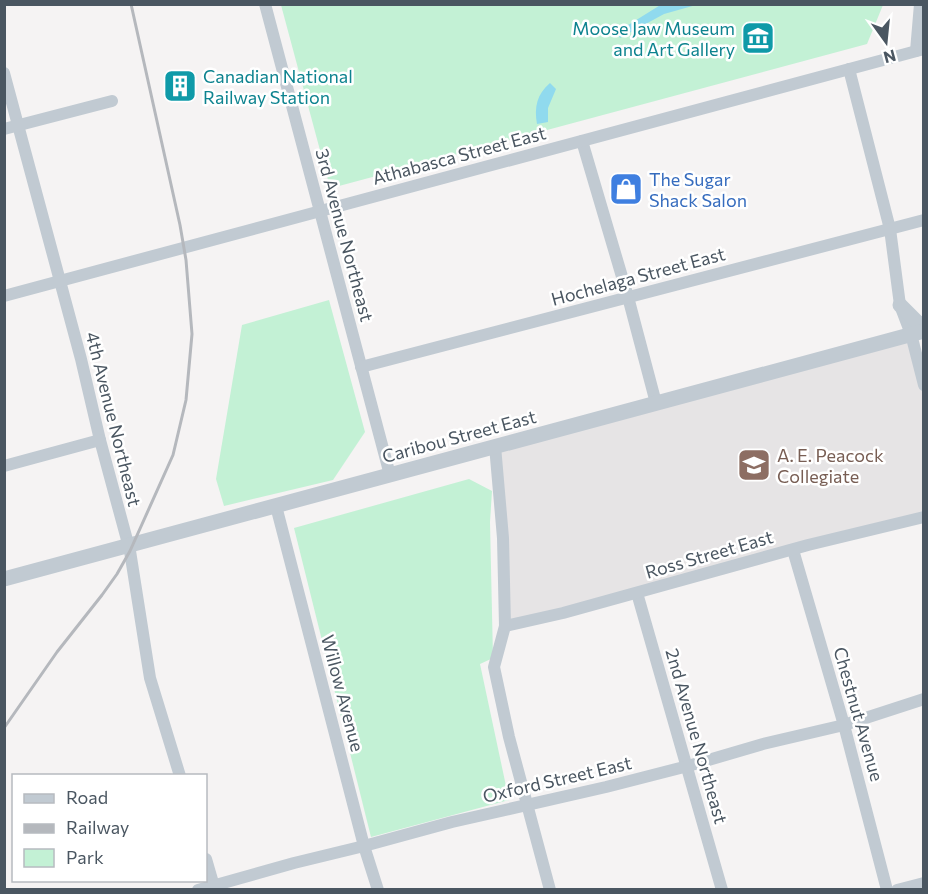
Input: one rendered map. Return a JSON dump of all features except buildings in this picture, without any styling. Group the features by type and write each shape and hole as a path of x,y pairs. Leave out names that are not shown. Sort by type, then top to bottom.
{"street":[{"name":"3rd Avenue Northeast","path":"265,4 390,475"},
{"path":"920,4 920,50"},
{"name":"Athabasca Street East","path":"4,296 920,50"},
{"path":"849,69 891,229 900,305 917,322 919,330 924,385"},
{"name":"4th Avenue Northeast","path":"4,73 129,546 150,678 179,774"},
{"path":"4,129 112,101"},
{"path":"582,141 628,297 656,403"},
{"name":"Hochelaga Street East","path":"361,367 924,220"},
{"name":"Caribou Street East","path":"4,579 919,330"},
{"path":"4,466 100,440"},
{"path":"495,446 503,538 505,626 494,666 509,737 550,890"},
{"name":"Willow Avenue","path":"276,506 364,846 378,890"},
{"name":"Ross Street East","path":"505,626 564,613 793,550 924,517"},
{"name":"Chestnut Avenue","path":"793,550 844,725 887,890"},
{"name":"2nd Avenue Northeast","path":"637,593 722,890"},
{"name":"Oxford Street East","path":"198,890 452,822 606,788 763,744 844,725 924,699"},
{"path":"207,863 214,887"},
{"path":"897,890 924,883"}],"shaded area":[{"path":"911,334 923,385 923,517 505,626 495,446"}],"green space":[{"path":"281,5 883,5 867,44 339,186 328,180"},
{"path":"329,300 365,432 333,480 224,506 216,479 242,325"},
{"path":"469,479 492,491 490,522 493,658 480,664 509,800 371,837 294,528"}],"water":[{"path":"662,4 696,5 664,14 620,38 617,32"},
{"path":"550,83 556,89 548,108 548,122 537,124 538,101"}],"railway":[{"path":"4,728 57,652 117,574 130,551 173,455 186,400 192,334 186,260 131,4"}],"place":[{"name":"Moose Jaw Museum and Art Gallery","path":"758,38"},
{"name":"Canadian National Railway Station","path":"180,86"},
{"name":"The Sugar Shack Salon","path":"626,189"},
{"name":"A. E. Peacock Collegiate","path":"754,465"}]}
